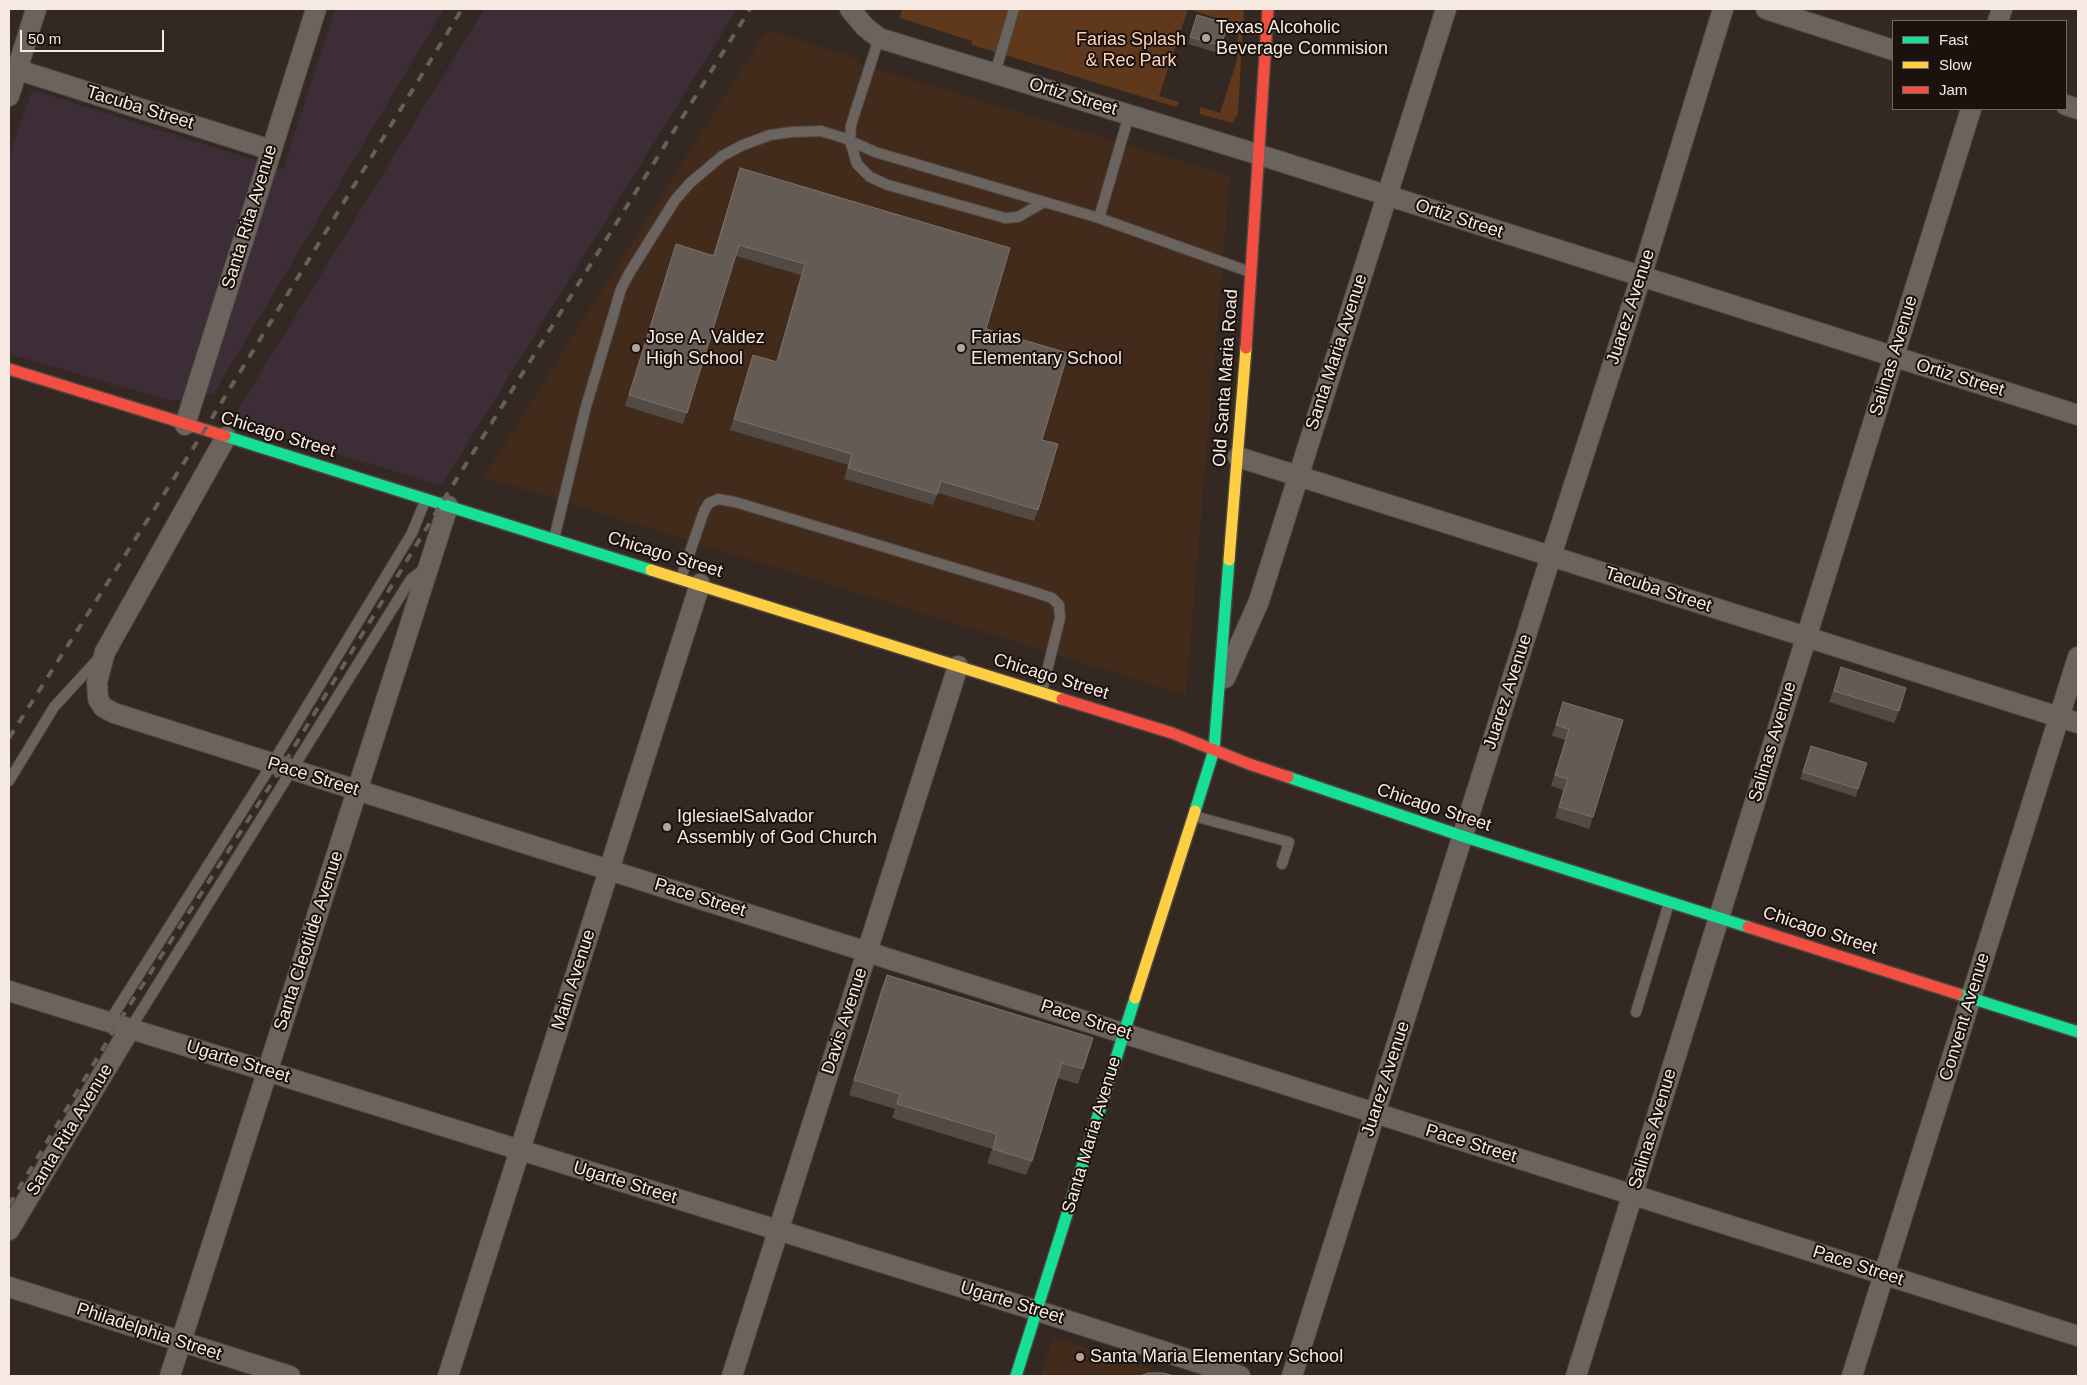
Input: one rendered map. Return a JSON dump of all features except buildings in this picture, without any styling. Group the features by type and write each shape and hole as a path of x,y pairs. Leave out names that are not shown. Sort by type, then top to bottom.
{"street":[{"path":"9,96 13,68 36,9"},
{"name":"Santa Rita Avenue","path":"186,425 316,9"},
{"name":"Ortiz Street","path":"850,9 879,38 1260,155 2078,415"},
{"name":"Old Santa Maria Road","path":"1214,750 1252,272 1268,9"},
{"name":"Santa Maria Avenue","path":"1218,692 1259,602 1446,9"},
{"name":"Juarez Avenue","path":"1292,1376 1641,276 1723,9"},
{"path":"1766,9 1892,50"},
{"name":"Tacuba Street","path":"13,68 271,150"},
{"name":"Salinas Avenue","path":"1576,1376 1971,110"},
{"name":"Chicago Street","path":"9,369 1172,733 1248,764 1462,836 2078,1032"},
{"path":"105,652 226,437"},
{"name":"Tacuba Street","path":"1238,457 2069,720"},
{"name":"Santa Cleotilde Avenue","path":"170,1376 448,506"},
{"name":"Main Avenue","path":"448,1376 609,870 690,581"},
{"name":"Pace Street","path":"105,652 97,682 98,699 103,707 114,713 2078,1336"},
{"name":"Convent Avenue","path":"1852,1376 1971,998 2069,720 2078,657"},
{"name":"Davis Avenue","path":"732,1376 958,666"},
{"name":"Santa Maria Avenue","path":"1016,1376 1214,750"},
{"name":"Ugarte Street","path":"9,991 1038,1311 1240,1376"},
{"name":"Santa Rita Avenue","path":"9,1230 130,1029"},
{"name":"Philadelphia Street","path":"9,1287 290,1376"}],"lane":[{"path":"995,73 1014,9"},
{"path":"879,38 851,125 850,141 857,164 870,177 888,185 1005,218 1018,217 1044,202"},
{"path":"1099,218 1129,115"},
{"path":"554,540 585,410 621,289 675,200 690,183 722,156 743,145 770,135 821,131 875,152 1099,218 1252,272"},
{"path":"690,581 704,510 709,503 718,499 745,505 1031,591 1052,598 1059,605 1060,618 1042,692"},
{"path":"109,1022 272,764 412,533 426,500"},
{"path":"130,1029 411,579 429,566"},
{"path":"9,781 54,707 105,652"},
{"path":"1193,816 1289,842 1282,864"},
{"path":"1636,1012 1670,902"}],"shaded area":[{"path":"335,9 444,9 214,393 171,401 9,354 9,157 32,90 283,169"},
{"path":"484,9 737,9 441,486 231,421"},
{"name":"Farias Elementary School","path":"767,29 858,59 857,63 1230,176 1186,695 484,477"},
{"name":"Santa Maria Elementary School","path":"1053,1337 1174,1376 1040,1376"}],"green space":[{"name":"Farias Splash & Rec Park","path":"902,9 1188,9 1159,96 1179,102 1176,107 972,45 972,41 900,18"},
{"path":"1188,9 1244,9 1238,114 1232,123 1200,114 1200,107 1220,113 1237,60 1238,25"}],"railway":[{"path":"9,738 204,431 462,9"},
{"path":"9,1205 117,1025 282,767 441,504 750,9"}],"traffic: fast":[{"path":"225,436 651,570"},
{"path":"1195,811 1214,750 1229,560"},
{"path":"1288,777 1462,836 1748,927"},
{"path":"1958,994 2078,1032"},
{"path":"1016,1376 1135,998"}],"traffic: slow":[{"path":"1229,560 1246,348"},
{"path":"651,570 1062,699"},
{"path":"1135,998 1195,811"}],"traffic: jam":[{"path":"1246,348 1268,9"},
{"path":"9,369 225,436"},
{"path":"1062,699 1172,733 1249,764 1288,777"},
{"path":"1748,927 1958,994"}],"place":[{"name":"Texas Alcoholic Beverage Commision","path":"1206,38"},
{"name":"Jose A. Valdez High School","path":"636,348"},
{"name":"Farias Elementary School","path":"961,348"},
{"name":"IglesiaelSalvador Assembly of God Church","path":"667,827"},
{"name":"Santa Maria Elementary School","path":"1080,1357"}]}
